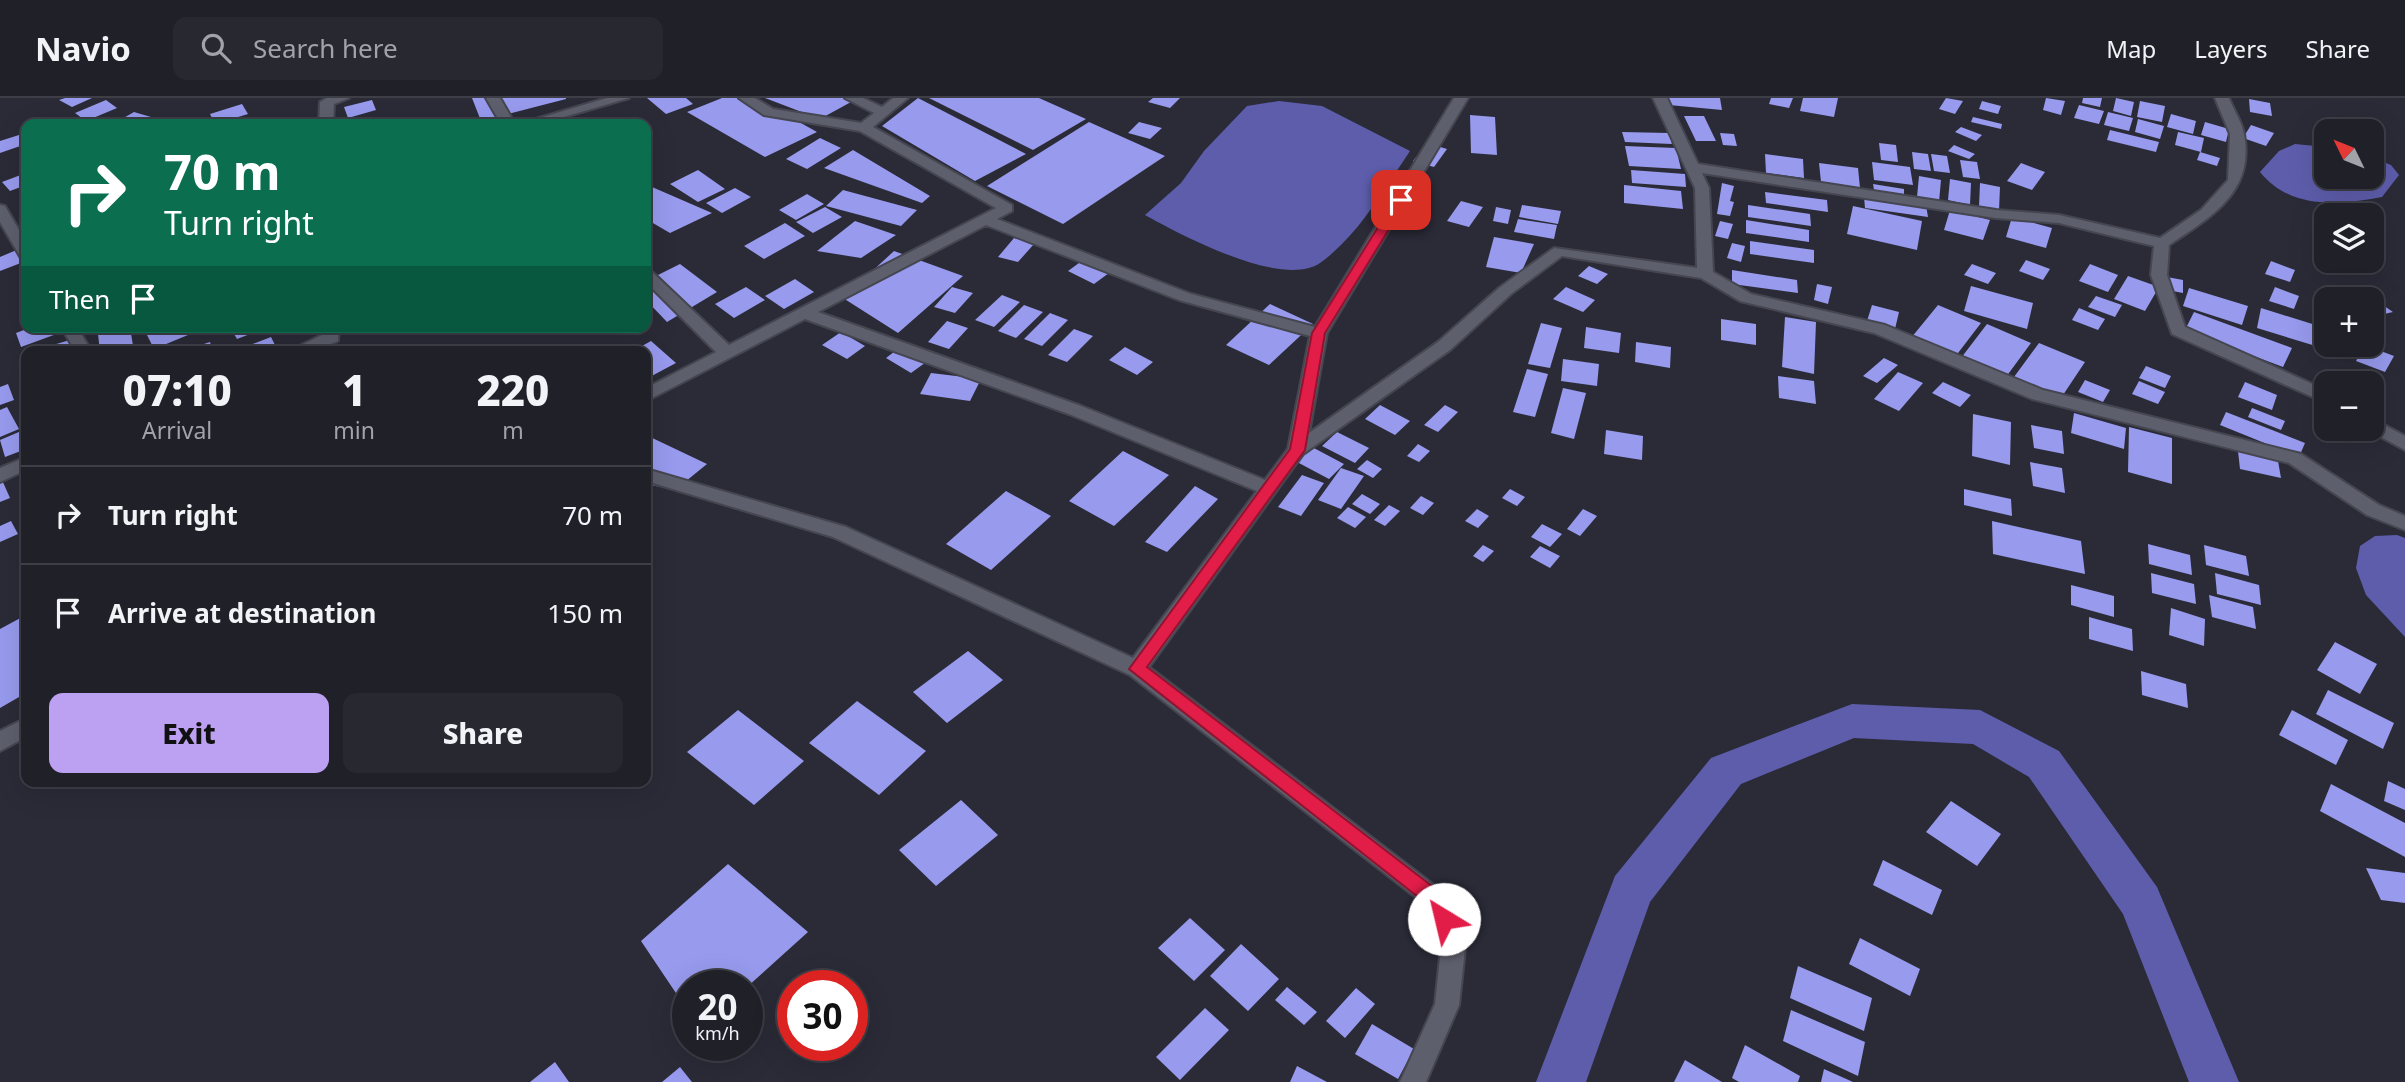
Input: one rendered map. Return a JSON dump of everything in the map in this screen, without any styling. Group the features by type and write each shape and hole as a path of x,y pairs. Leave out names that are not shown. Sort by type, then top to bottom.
{"street":[{"path":"326,119 327,102 342,98"},
{"path":"493,98 505,119"},
{"path":"544,119 622,98"},
{"path":"651,392 1007,208 864,128 769,112 746,98"},
{"path":"852,98 883,112"},
{"path":"864,128 901,98"},
{"path":"1297,450 1318,333 1461,98"},
{"path":"1660,98 1702,188 1705,274"},
{"path":"1691,167 1974,211 2052,218 2162,243 2206,213 2235,181 2236,134 2222,98"},
{"path":"0,209 21,246"},
{"path":"984,219 1185,296 1318,333"},
{"path":"2162,243 2159,275 2178,330 2314,392"},
{"path":"1137,669 1297,450 1444,346 1505,291 1559,251 1705,274 1746,298 1879,329 2038,395 2295,458 2373,510 2405,523"},
{"path":"651,279 727,353"},
{"path":"804,313 1075,410 1269,489"},
{"path":"310,346 332,337 332,333"},
{"path":"2384,432 2405,444"},
{"path":"0,476 21,466"},
{"path":"651,476 839,532 1137,669 1434,899 1454,939 1447,1005 1413,1082"},
{"path":"0,742 21,730"}],"shaded area":[{"path":"1279,101 1322,106 1410,151 1370,211 1334,252 1320,263 1303,269 1257,265 1206,246 1145,215 1181,183 1204,151 1247,106"},
{"path":"2295,144 2314,146 2314,189 2384,189 2384,162 2391,165 2399,175 2382,197 2332,203 2301,199 2272,184 2260,172 2279,151"},
{"path":"2397,535 2405,538 2405,637 2366,595 2356,568 2360,546 2375,536"}],"building":[{"path":"92,98 72,107 59,100"},
{"path":"472,98 566,98 489,119 480,119"},
{"path":"647,98 686,98 693,104 666,114"},
{"path":"722,98 756,98 817,132 765,157 687,112"},
{"path":"765,98 843,98 851,102 820,119"},
{"path":"918,98 1026,154 975,181 882,126"},
{"path":"929,98 1039,98 1086,119 1033,150"},
{"path":"1153,98 1180,98 1170,108 1148,102"},
{"path":"1669,98 1720,98 1722,110 1669,105"},
{"path":"1771,98 1793,98 1789,108 1769,104"},
{"path":"1803,98 1838,98 1834,117 1800,111"},
{"path":"1946,98 1963,101 1955,114 1939,109"},
{"path":"2046,98 2065,101 2061,115 2043,110"},
{"path":"2083,98 2102,98 2100,107 2082,103"},
{"path":"2116,98 2134,102 2131,116 2113,111"},
{"path":"2249,99 2270,103 2272,116 2250,112"},
{"path":"106,100 117,108 91,119 83,119 75,113"},
{"path":"372,100 376,110 348,118 344,107"},
{"path":"1982,101 2001,106 1998,114 1979,109"},
{"path":"2140,101 2165,106 2162,122 2137,117"},
{"path":"242,104 248,114 232,119 212,119 210,114"},
{"path":"2079,105 2104,111 2099,124 2074,118"},
{"path":"134,112 151,117 148,119 122,119"},
{"path":"2108,112 2133,118 2129,131 2104,125"},
{"path":"2171,114 2196,121 2193,134 2167,127"},
{"path":"1470,115 1495,117 1497,155 1471,153"},
{"path":"1684,116 1704,116 1716,141 1696,141"},
{"path":"1973,117 2002,124 2001,129 1971,122"},
{"path":"2138,119 2164,126 2160,139 2135,132"},
{"path":"1089,122 1165,156 1063,224 987,186"},
{"path":"1139,122 1162,128 1150,139 1128,133"},
{"path":"2205,122 2229,129 2226,142 2201,135"},
{"path":"2251,125 2274,133 2266,146 2243,138"},
{"path":"1961,127 1982,135 1976,141 1955,132"},
{"path":"2110,130 2159,142 2156,152 2107,140"},
{"path":"1622,132 1669,133 1672,144 1625,142"},
{"path":"2178,132 2204,138 2201,152 2175,145"},
{"path":"1720,133 1734,134 1737,146 1723,145"},
{"path":"19,135 21,146 0,153 0,141"},
{"path":"820,138 841,148 807,169 786,159"},
{"path":"1427,143 1447,149 1434,167 1413,161"},
{"path":"1879,143 1896,145 1898,162 1881,160"},
{"path":"1954,145 1975,154 1969,159 1948,151"},
{"path":"1625,146 1676,148 1681,169 1629,166"},
{"path":"853,150 930,196 922,203 824,168"},
{"path":"1912,152 1928,154 1931,171 1914,169"},
{"path":"2200,152 2220,158 2217,166 2197,160"},
{"path":"1765,154 1803,159 1804,178 1766,173"},
{"path":"1931,154 1947,156 1950,173 1934,171"},
{"path":"1960,160 1977,162 1980,179 1963,177"},
{"path":"1872,162 1910,167 1913,185 1874,180"},
{"path":"1819,163 1858,168 1860,188 1821,182"},
{"path":"2021,163 2045,172 2032,190 2007,181"},
{"path":"698,170 725,189 698,202 670,184"},
{"path":"1631,170 1685,174 1686,187 1632,183"},
{"path":"21,175 21,187 10,191 2,182"},
{"path":"1919,176 1941,180 1939,202 1917,197"},
{"path":"1950,179 1971,183 1970,205 1948,200"},
{"path":"1722,183 1734,186 1730,201 1734,202 1730,216 1717,214"},
{"path":"1980,183 2000,187 1999,211 1979,207"},
{"path":"1873,184 1904,189 1904,195 1874,190"},
{"path":"1624,185 1681,191 1683,209 1624,203"},
{"path":"651,188 712,213 670,233 651,222"},
{"path":"735,188 751,197 722,213 706,203"},
{"path":"843,190 917,210 901,226 826,206"},
{"path":"1765,192 1827,200 1828,212 1766,203"},
{"path":"807,194 824,204 796,220 779,210"},
{"path":"1864,197 1926,205 1928,217 1865,208"},
{"path":"1461,201 1483,207 1469,227 1447,221"},
{"path":"1522,205 1561,211 1558,224 1519,217"},
{"path":"1748,205 1810,214 1811,226 1748,217"},
{"path":"1853,206 1922,221 1917,250 1847,234"},
{"path":"825,207 842,217 813,233 796,222"},
{"path":"1496,207 1511,210 1508,224 1493,221"},
{"path":"1950,210 1990,220 1983,240 1944,230"},
{"path":"2012,217 2052,228 2046,248 2006,237"},
{"path":"1518,219 1557,225 1554,239 1514,232"},
{"path":"1746,220 1809,230 1809,242 1746,233"},
{"path":"855,221 896,235 861,258 817,251"},
{"path":"1720,221 1733,224 1728,239 1715,236"},
{"path":"785,223 805,236 764,259 744,246"},
{"path":"1494,237 1534,244 1521,273 1486,267"},
{"path":"1014,238 1034,244 1018,262 998,257"},
{"path":"1750,241 1814,250 1814,263 1750,254"},
{"path":"1732,243 1745,246 1741,262 1727,258"},
{"path":"21,248 21,263 0,271 0,257"},
{"path":"894,251 963,276 898,333 843,298"},
{"path":"1083,260 1109,273 1094,284 1068,271"},
{"path":"2026,260 2050,269 2043,280 2019,271"},
{"path":"2271,261 2295,270 2290,282 2265,274"},
{"path":"680,264 717,292 667,322 651,305 651,278"},
{"path":"1972,264 1996,273 1988,284 1964,275"},
{"path":"2090,264 2118,275 2108,292 2079,281"},
{"path":"1589,266 1608,274 1597,284 1578,276"},
{"path":"1732,270 1797,280 1798,293 1732,284"},
{"path":"2128,276 2159,287 2145,311 2114,299"},
{"path":"2167,277 2183,280 2183,293 2167,290"},
{"path":"795,279 814,292 784,309 765,296"},
{"path":"1817,284 1832,287 1828,304 1814,300"},
{"path":"1971,286 2033,303 2027,329 1964,311"},
{"path":"746,287 765,300 734,318 715,304"},
{"path":"952,287 973,293 955,313 934,307"},
{"path":"1566,287 1595,300 1583,312 1553,299"},
{"path":"2275,287 2299,296 2294,309 2269,301"},
{"path":"2189,288 2248,306 2242,325 2183,306"},
{"path":"1002,295 1020,302 994,327 975,320"},
{"path":"2096,296 2122,305 2115,317 2088,307"},
{"path":"1270,304 1313,324 1269,365 1226,345"},
{"path":"1024,305 1043,312 1016,338 998,331"},
{"path":"1872,305 1899,312 1895,329 1867,321"},
{"path":"1938,305 1981,323 1955,357 1911,338"},
{"path":"2384,306 2393,312 2384,314"},
{"path":"2079,308 2105,319 2098,330 2072,320"},
{"path":"2261,308 2314,325 2314,345 2257,328"},
{"path":"2194,312 2292,348 2283,367 2185,330"},
{"path":"1050,313 1068,320 1042,346 1024,339"},
{"path":"1785,317 1816,322 1814,374 1782,367"},
{"path":"1721,319 1756,324 1756,345 1721,340"},
{"path":"947,321 968,328 949,349 928,342"},
{"path":"1541,323 1562,328 1550,368 1528,364"},
{"path":"1987,324 2031,343 2006,377 1961,358"},
{"path":"1586,327 1621,333 1619,353 1584,348"},
{"path":"1074,329 1093,336 1067,362 1048,355"},
{"path":"21,331 59,333 21,347 16,333"},
{"path":"841,332 865,346 847,359 822,345"},
{"path":"131,333 133,346 99,346 98,334"},
{"path":"146,333 188,335 161,346 152,346"},
{"path":"234,333 252,333 237,339"},
{"path":"83,336 85,346 50,346"},
{"path":"271,337 276,346 247,346"},
{"path":"651,341 676,363 651,376 651,346 642,346"},
{"path":"1636,342 1671,347 1670,368 1635,362"},
{"path":"2039,343 2085,362 2061,398 2014,377"},
{"path":"903,345 929,360 911,373 886,358"},
{"path":"1125,347 1153,362 1137,375 1109,360"},
{"path":"2384,352 2394,356 2385,372 2356,361 2358,357 2384,357"},
{"path":"1884,358 1898,365 1877,383 1863,376"},
{"path":"1563,359 1599,364 1597,386 1561,381"},
{"path":"2146,366 2171,376 2165,388 2139,378"},
{"path":"1527,369 1548,374 1535,417 1513,412"},
{"path":"1898,372 1923,383 1899,411 1874,399"},
{"path":"931,373 981,379 970,401 920,394"},
{"path":"1778,376 1814,381 1816,404 1779,398"},
{"path":"2085,380 2110,390 2103,402 2078,392"},
{"path":"2139,381 2165,392 2158,404 2132,394"},
{"path":"1943,382 1971,395 1960,407 1932,393"},
{"path":"2245,382 2277,395 2272,410 2238,397"},
{"path":"8,384 14,400 0,405 0,387"},
{"path":"1563,388 1586,393 1574,439 1551,433"},
{"path":"1380,405 1410,421 1395,435 1365,419"},
{"path":"1445,405 1458,412 1438,432 1424,425"},
{"path":"7,407 19,429 0,437 0,410"},
{"path":"2252,408 2285,421 2281,430 2248,417"},
{"path":"2226,412 2305,443 2299,457 2220,425"},
{"path":"2074,413 2126,428 2124,449 2071,433"},
{"path":"1973,414 2011,422 2010,465 1972,456"},
{"path":"2031,425 2062,431 2064,454 2034,448"},
{"path":"2129,427 2172,438 2172,484 2128,472"},
{"path":"1606,430 1643,436 1642,460 1604,454"},
{"path":"21,431 21,451 5,457 0,440"},
{"path":"1337,432 1369,448 1355,463 1322,446"},
{"path":"651,437 707,464 675,490 651,485"},
{"path":"1418,444 1430,451 1419,462 1407,456"},
{"path":"1312,447 1344,464 1329,479 1297,462"},
{"path":"1123,451 1169,475 1114,526 1069,501"},
{"path":"2238,451 2278,461 2281,478 2240,469"},
{"path":"1367,460 1382,469 1373,478 1357,469"},
{"path":"2030,462 2062,468 2065,493 2033,486"},
{"path":"1341,468 1364,476 1341,509 1318,500"},
{"path":"1302,475 1324,483 1301,516 1278,507"},
{"path":"2,480 10,498 0,502 0,481"},
{"path":"1195,486 1218,499 1167,552 1145,542"},
{"path":"1510,489 1525,497 1517,506 1502,498"},
{"path":"1964,489 2011,499 2012,516 1964,505"},
{"path":"1006,491 1051,516 991,570 946,544"},
{"path":"1362,494 1380,504 1370,514 1352,504"},
{"path":"1421,496 1434,503 1423,515 1410,508"},
{"path":"1389,505 1400,511 1385,526 1374,520"},
{"path":"1348,507 1366,517 1355,528 1337,518"},
{"path":"1477,509 1489,516 1478,528 1465,521"},
{"path":"1583,509 1597,516 1580,536 1567,529"},
{"path":"11,521 18,534 0,542 0,526"},
{"path":"1992,521 2081,541 2085,574 1993,554"},
{"path":"1542,524 1562,534 1550,547 1531,537"},
{"path":"2148,544 2190,555 2192,575 2149,564"},
{"path":"1483,545 1494,551 1483,562 1473,556"},
{"path":"2204,545 2246,556 2249,576 2206,565"},
{"path":"1540,546 1560,556 1550,568 1530,557"},
{"path":"2151,573 2194,584 2196,604 2152,593"},
{"path":"2215,573 2259,585 2261,605 2217,594"},
{"path":"2071,585 2114,596 2114,617 2071,605"},
{"path":"2209,595 2253,607 2256,629 2212,617"},
{"path":"2171,608 2205,619 2204,646 2169,635"},
{"path":"2089,617 2132,629 2133,651 2089,639"},
{"path":"21,618 21,696 0,708 0,629"},
{"path":"2335,642 2377,664 2360,694 2317,670"},
{"path":"968,651 1003,680 947,723 913,692"},
{"path":"2141,671 2186,684 2188,708 2142,695"},
{"path":"2328,690 2394,723 2383,749 2316,714"},
{"path":"857,701 926,751 879,795 809,743"},
{"path":"738,710 804,761 754,805 687,752"},
{"path":"2292,710 2348,740 2336,765 2279,735"},
{"path":"2388,781 2405,789 2405,810 2384,801"},
{"path":"2331,784 2405,823 2405,857 2320,811"},
{"path":"961,800 998,835 936,886 899,850"},
{"path":"1951,801 2001,834 1977,866 1926,832"},
{"path":"1883,860 1942,890 1932,915 1873,885"},
{"path":"728,864 808,932 763,973 763,970 672,970 672,987 641,941"},
{"path":"2366,868 2405,873 2405,903 2381,900"},
{"path":"1190,918 1225,950 1194,981 1158,948"},
{"path":"1860,938 1920,969 1910,996 1849,964"},
{"path":"1241,944 1279,979 1248,1011 1210,976"},
{"path":"1798,966 1872,998 1864,1031 1790,998"},
{"path":"1287,987 1317,1012 1304,1025 1275,1000"},
{"path":"1356,988 1375,1004 1345,1038 1326,1021"},
{"path":"1205,1008 1229,1030 1180,1080 1156,1057"},
{"path":"1791,1010 1865,1042 1858,1076 1783,1041"},
{"path":"1372,1024 1414,1049 1398,1079 1355,1054"},
{"path":"1745,1045 1800,1076 1798,1082 1739,1082 1732,1078"},
{"path":"1685,1060 1722,1082 1674,1082"},
{"path":"555,1062 569,1082 530,1082"},
{"path":"1297,1066 1327,1082 1290,1082"},
{"path":"680,1067 692,1082 662,1082"},
{"path":"1824,1069 1853,1082 1821,1082"}],"waterway":[{"path":"1561,1082 1631,891 1726,771 1852,721 1980,727 2044,764 2141,902 2214,1082"}],"route":[{"path":"1401,200 1318,333 1297,450 1137,669 1434,899 1444,919"}]}
